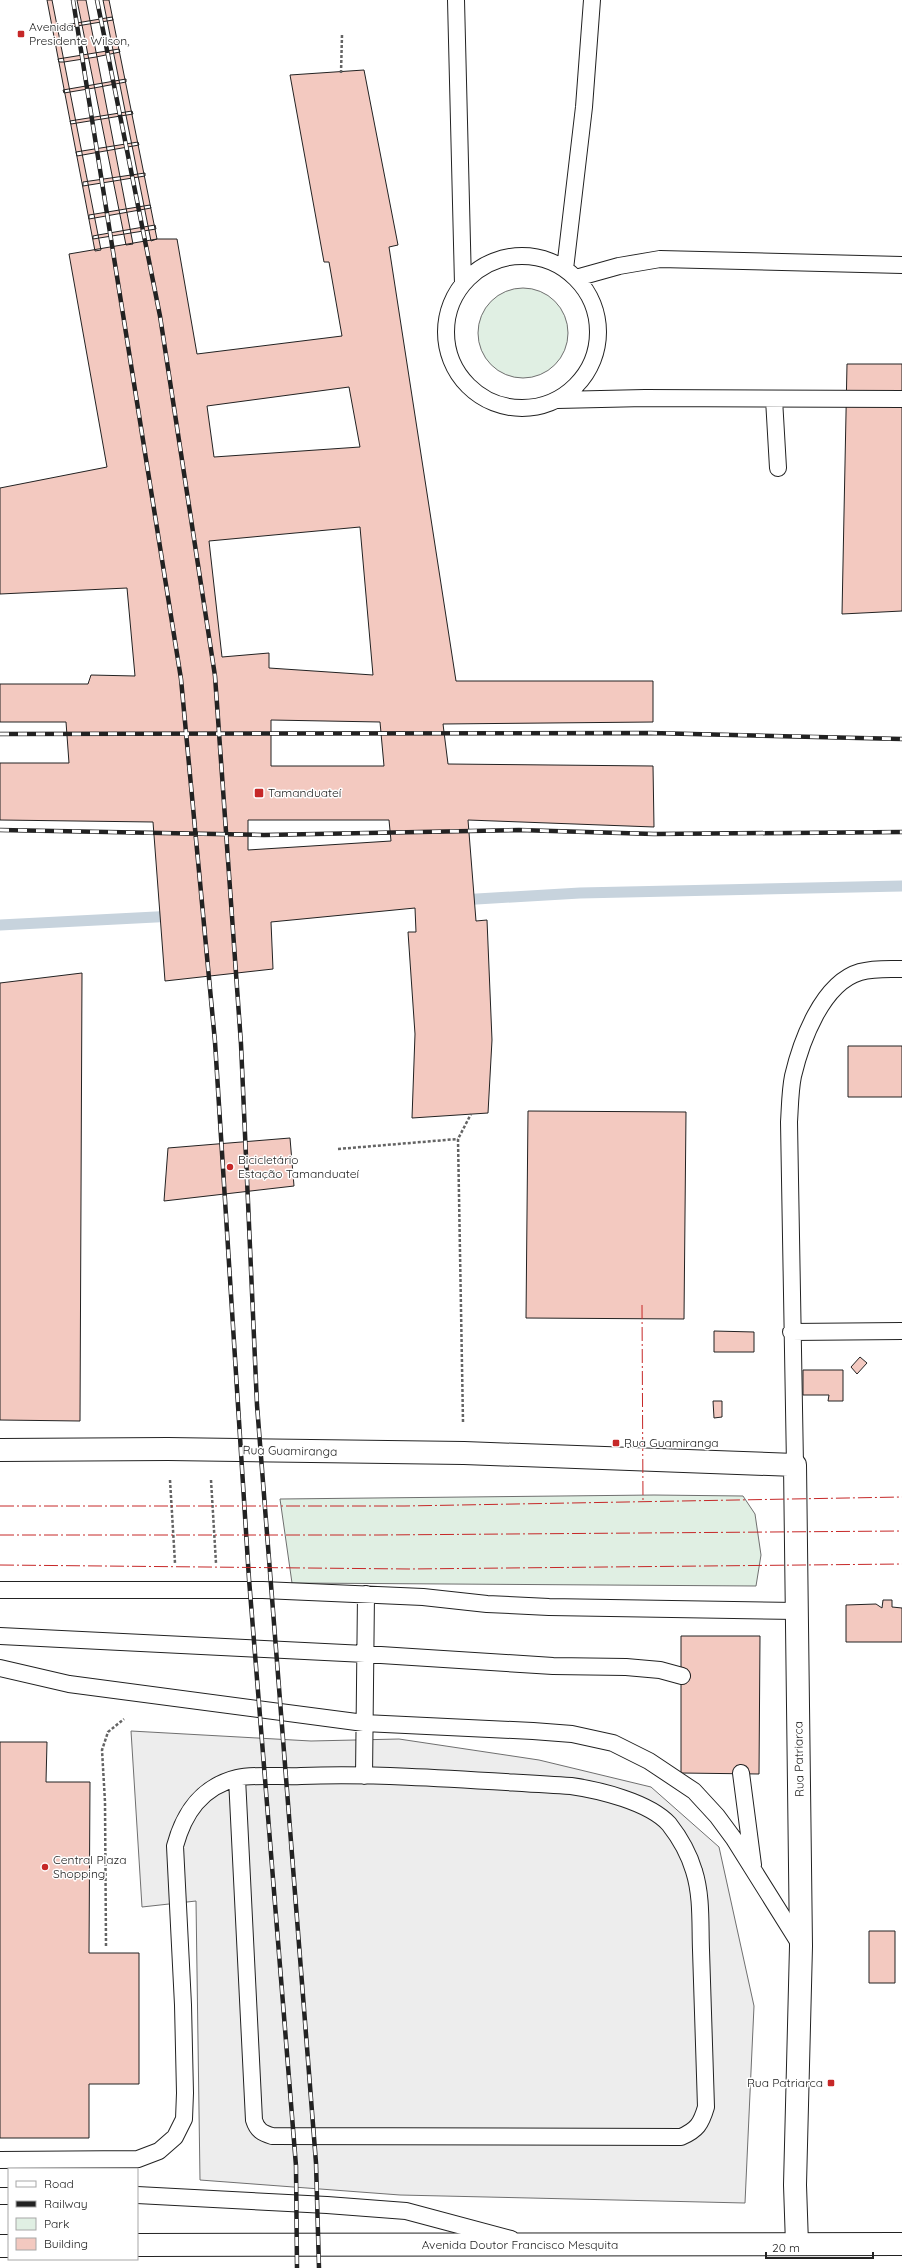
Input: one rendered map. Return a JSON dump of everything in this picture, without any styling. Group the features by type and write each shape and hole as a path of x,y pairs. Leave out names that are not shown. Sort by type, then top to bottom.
{"main road":[{"name":"Rua Guamiranga","path":"0,1450 209,1450 464,1453 795,1465"},
{"name":"Rua Patriarca","path":"795,1465 801,1946 795,2185 797,2244"},
{"name":"Avenida Doutor Francisco Mesquita","path":"138,2245 902,2244"}],"lane":[{"path":"456,0 463,284"},
{"path":"571,273 592,0"},
{"path":"523,256 545,260 571,273 590,297 598,320 598,344 590,366 576,386 557,400 536,408 514,409 493,404 474,392 459,376 450,358 446,339 447,320 452,300 463,284 480,269 500,259 523,256"},
{"path":"571,273 660,259 902,265"},
{"path":"557,400 646,398 902,400"},
{"path":"774,399 778,468"},
{"path":"795,1465 791,1332 789,1122 793,1077 801,1049 811,1023 820,1007 842,981 858,972 874,968 902,969"},
{"path":"791,1332 902,1331"},
{"path":"0,1590 218,1590 366,1594 533,1606 797,1611"},
{"path":"364,1776 366,1594"},
{"path":"0,1636 365,1654 553,1666 626,1667 660,1670 682,1676"},
{"path":"0,1668 69,1684 364,1722 557,1733 613,1744 649,1761 694,1791 717,1816 754,1870 801,1946"},
{"path":"741,1773 754,1870"},
{"path":"0,2160 138,2159 159,2151 175,2137 184,2118 185,2093 183,2005 174,1846 180,1825 192,1806 208,1791 237,1778 364,1776 563,1786 594,1789 634,1803 668,1823 690,1856 695,1873 699,1913 706,2108 702,2122 695,2131 681,2137 280,2136 263,2134 256,2128 254,2120 237,1778"},
{"path":"138,2195 327,2205 406,2212 534,2245"}],"path":[{"path":"341,72 342,35"},
{"path":"464,1453 458,1138 472,1114"},
{"path":"338,1149 458,1138"},
{"path":"209,1450 218,1590"}],"green space":[{"path":"514,288 532,288 548,295 561,308 568,324 568,342 561,358 548,371 532,378 514,378 498,371 485,358 478,342 478,324 485,308 498,295"},
{"path":"654,1495 743,1496 755,1514 761,1555 756,1586 292,1583 280,1499"}],"shaded area":[{"path":"131,1731 311,1741 399,1739 539,1760 651,1787 719,1847 754,2006 745,2203 400,2195 200,2180 196,1901 142,1907"}],"building":[{"path":"47,0 52,0 101,250 95,251"},
{"path":"77,0 86,0 133,244 126,245"},
{"path":"103,0 109,0 157,239 151,241"},
{"path":"112,17 113,20 53,30 53,27"},
{"path":"119,49 120,52 96,57 64,62 59,62 58,59"},
{"name":"Tamanduateí","path":"364,70 398,245 389,247 456,681 653,681 653,722 443,724 448,764 653,766 654,827 468,820 476,921 487,920 492,1040 488,1113 412,1118 415,1034 408,932 416,932 415,908 271,922 273,969 165,981 153,822 0,820 0,763 69,763 66,722 0,722 0,684 88,684 91,675 135,676 127,588 0,594 0,488 107,467 69,254 157,239 177,239 197,354 342,336 329,262 324,262 290,75","holes":["349,387 360,447 214,457 207,406","360,527 373,675 269,668 269,653 222,657 209,541","271,720 380,722 384,766 271,766","248,820 389,820 391,841 248,850"]},
{"path":"126,79 126,82 94,88 64,93 63,90"},
{"path":"132,111 133,114 71,124 70,121 76,120"},
{"path":"138,142 139,145 77,156 76,152 82,151"},
{"path":"145,173 145,176 83,186 83,182"},
{"path":"150,205 151,208 89,219 89,215"},
{"path":"155,225 156,229 93,239 93,236"},
{"path":"847,364 902,364 902,611 842,614"},
{"path":"82,973 80,1421 0,1420 0,983"},
{"path":"848,1046 902,1046 902,1097 848,1097"},
{"path":"528,1111 686,1112 684,1319 526,1318"},
{"name":"Bicicletário Estação Tamanduateí","path":"290,1138 294,1186 164,1201 168,1148"},
{"path":"714,1331 754,1332 754,1352 714,1352"},
{"path":"860,1357 867,1363 857,1374 851,1367"},
{"path":"803,1370 843,1370 843,1401 828,1401 829,1395 803,1395"},
{"path":"713,1401 722,1401 722,1417 714,1418"},
{"path":"883,1600 892,1600 892,1607 902,1608 902,1642 846,1642 846,1605 876,1604 882,1608"},
{"path":"681,1636 760,1636 759,1774 681,1773"},
{"name":"Central Plaza Shopping","path":"0,1742 47,1742 46,1782 90,1782 89,1953 139,1953 139,2084 89,2084 89,2138 0,2138"},
{"path":"869,1931 895,1931 895,1983 869,1983"}],"waterway":[{"path":"460,900 580,893 902,886"},
{"path":"0,925 175,916"}],"railway":[{"path":"73,0 181,679 215,1042 249,1579 296,2166 297,2268"},
{"path":"97,0 160,316 215,676 241,1044 257,1405 316,2163 319,2268"},
{"path":"0,734 651,733 902,739"},
{"path":"0,830 264,835 519,830 654,834 902,832"}],"power":[{"path":"642,1305 643,1502"},
{"path":"0,1506 405,1506 902,1497"},
{"path":"0,1535 379,1535 902,1531"},
{"path":"0,1565 409,1569 902,1564"}],"place":[{"name":"Avenida Presidente Wilson,","path":"21,34"},
{"name":"Tamanduateí","path":"259,793"},
{"name":"Bicicletário Estação Tamanduateí","path":"230,1167"},
{"name":"Rua Guamiranga","path":"616,1443"},
{"name":"Central Plaza Shopping","path":"45,1867"},
{"name":"Rua Patriarca","path":"831,2083"}]}
